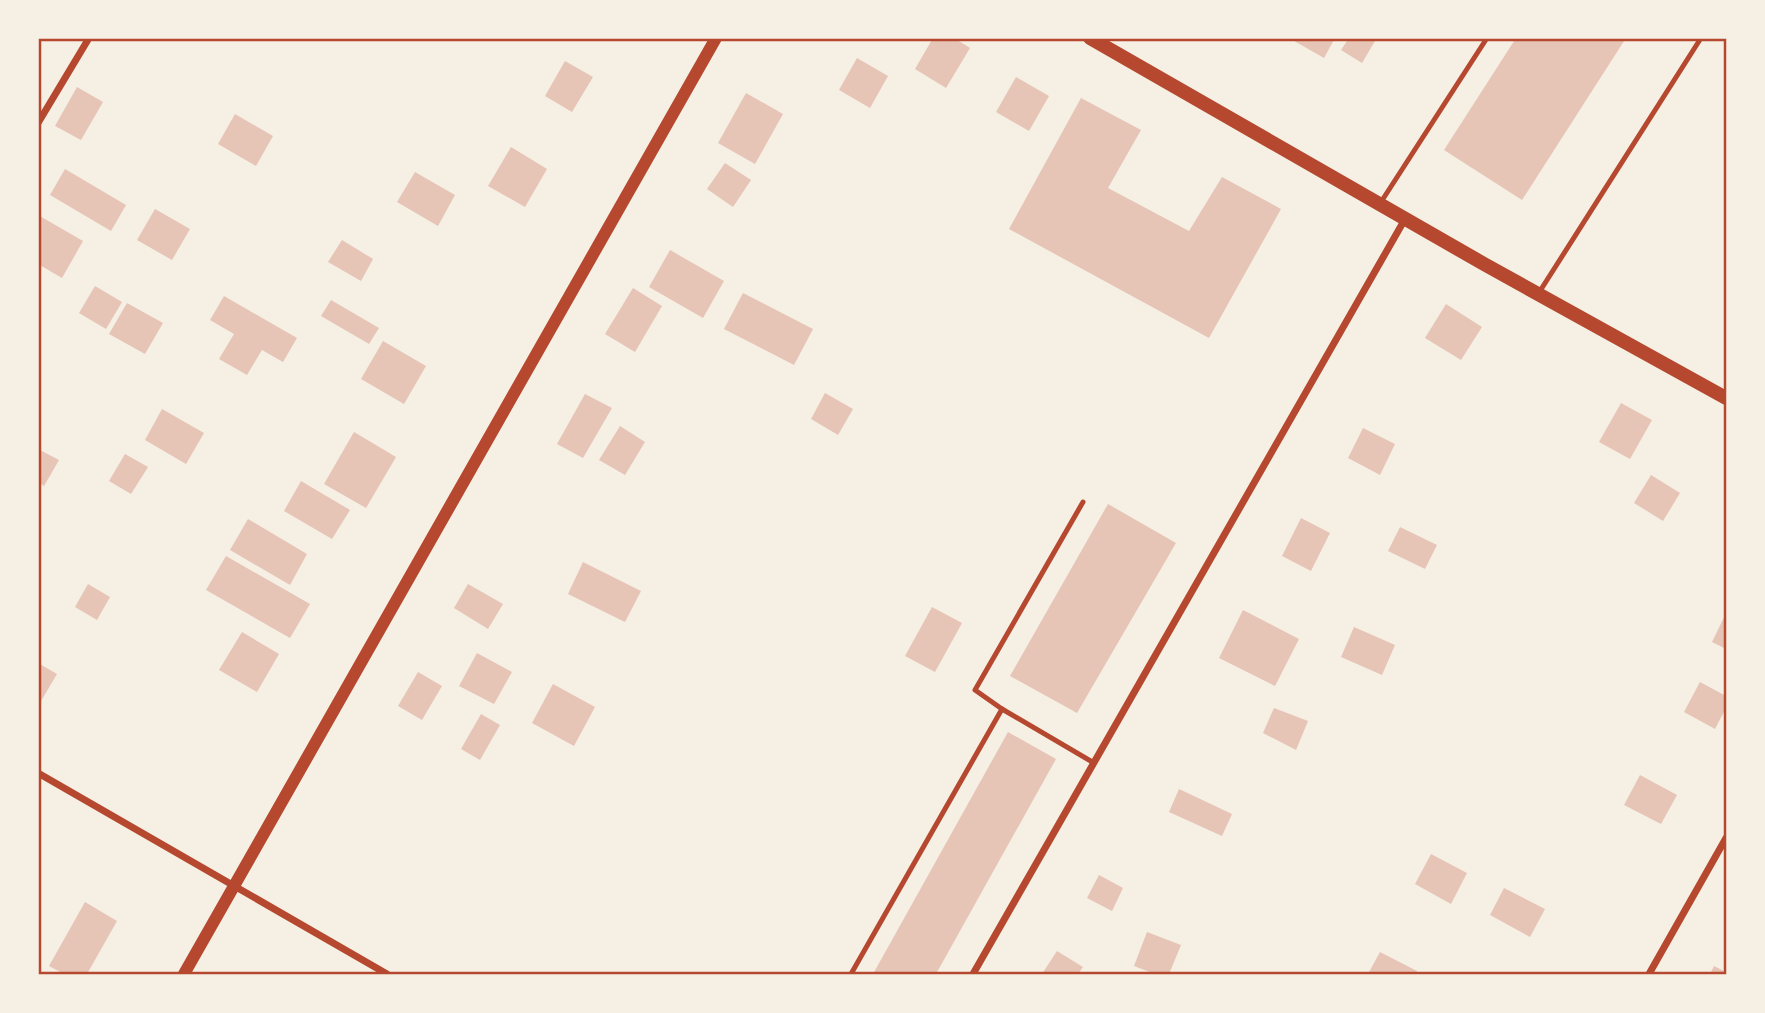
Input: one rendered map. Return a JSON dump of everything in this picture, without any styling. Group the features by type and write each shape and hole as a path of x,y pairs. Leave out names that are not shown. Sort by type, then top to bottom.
{"main road":[{"path":"1090,38 1405,219 1727,398"}],"street":[{"path":"38,123 89,38"},
{"path":"184,975 716,38"},
{"path":"973,975 1405,219"},
{"path":"38,773 387,975"},
{"path":"1649,975 1727,838"}],"lane":[{"path":"1379,204 1487,38"},
{"path":"1538,294 1701,38"},
{"path":"1083,502 975,690 1094,763"},
{"path":"851,975 1002,709"}],"building":[{"path":"933,38 954,38 970,48 946,88 915,69"},
{"path":"1289,38 1335,38 1324,58"},
{"path":"1349,38 1372,38 1375,41 1362,63 1341,50"},
{"path":"1516,38 1626,38 1522,200 1444,150"},
{"path":"857,58 888,76 870,108 839,90"},
{"path":"565,61 593,77 572,112 545,96"},
{"path":"1016,77 1049,96 1029,131 996,112"},
{"path":"77,87 103,102 81,140 55,126"},
{"path":"746,93 783,114 755,164 718,143"},
{"path":"1081,98 1141,130 1108,188 1189,231 1222,177 1281,209 1209,338 1009,229"},
{"path":"235,114 273,136 256,166 218,144"},
{"path":"511,147 547,169 525,207 488,186"},
{"path":"725,163 751,180 733,207 707,189"},
{"path":"65,169 126,205 111,231 50,195"},
{"path":"415,172 455,195 438,226 397,202"},
{"path":"155,209 190,229 172,260 137,240"},
{"path":"38,215 83,241 62,278 38,264"},
{"path":"342,240 373,259 361,281 328,262"},
{"path":"670,250 724,281 703,318 649,287"},
{"path":"95,286 122,302 106,329 79,313"},
{"path":"633,288 662,306 635,352 605,334"},
{"path":"743,293 813,329 794,365 724,329"},
{"path":"224,296 297,338 283,362 262,350 247,375 219,359 234,334 210,320"},
{"path":"331,300 379,328 369,344 321,316"},
{"path":"127,303 163,323 145,354 109,334"},
{"path":"1446,304 1482,327 1461,360 1425,338"},
{"path":"383,341 426,366 404,404 361,379"},
{"path":"825,393 853,409 838,435 811,419"},
{"path":"585,394 612,408 583,458 557,444"},
{"path":"1621,403 1652,420 1630,459 1599,442"},
{"path":"162,409 204,433 186,464 145,440"},
{"path":"620,426 645,442 625,475 599,460"},
{"path":"1363,428 1395,444 1380,475 1348,458"},
{"path":"354,432 396,457 366,508 324,484"},
{"path":"38,449 59,460 44,486 38,482"},
{"path":"125,454 148,467 131,494 109,481"},
{"path":"1651,475 1680,493 1663,521 1634,503"},
{"path":"301,481 350,510 332,539 284,511"},
{"path":"1108,504 1176,543 1077,713 1010,676"},
{"path":"1301,518 1330,533 1311,571 1282,556"},
{"path":"248,519 307,554 290,585 230,550"},
{"path":"1400,527 1437,545 1425,569 1388,551"},
{"path":"226,556 310,604 290,638 206,590"},
{"path":"583,562 641,591 625,622 568,594"},
{"path":"88,584 110,597 97,620 75,607"},
{"path":"468,584 503,604 488,629 454,608"},
{"path":"932,607 962,623 935,672 905,656"},
{"path":"1243,610 1299,639 1275,686 1219,658"},
{"path":"1726,613 1726,649 1712,642"},
{"path":"1354,627 1395,645 1382,675 1341,657"},
{"path":"242,632 279,654 257,692 219,670"},
{"path":"477,653 512,672 494,704 459,686"},
{"path":"38,663 57,674 38,706"},
{"path":"418,672 442,686 422,720 398,706"},
{"path":"1700,682 1726,696 1726,708 1715,729 1684,712"},
{"path":"553,684 595,707 574,746 532,723"},
{"path":"1274,708 1308,721 1296,750 1263,733"},
{"path":"481,714 500,725 480,760 461,749"},
{"path":"1008,732 1056,759 936,974 873,974"},
{"path":"1640,775 1677,795 1661,824 1624,805"},
{"path":"1179,789 1232,814 1222,836 1169,812"},
{"path":"1431,854 1467,873 1451,904 1415,884"},
{"path":"1099,875 1123,888 1112,911 1087,898"},
{"path":"1504,888 1545,909 1530,937 1490,915"},
{"path":"85,902 117,921 87,974 64,974 49,966"},
{"path":"1147,932 1181,945 1169,974 1155,974 1134,966"},
{"path":"1057,951 1083,967 1078,974 1042,974"},
{"path":"1380,952 1417,971 1416,974 1368,974"},
{"path":"1714,966 1726,972 1726,974 1710,974"}]}
